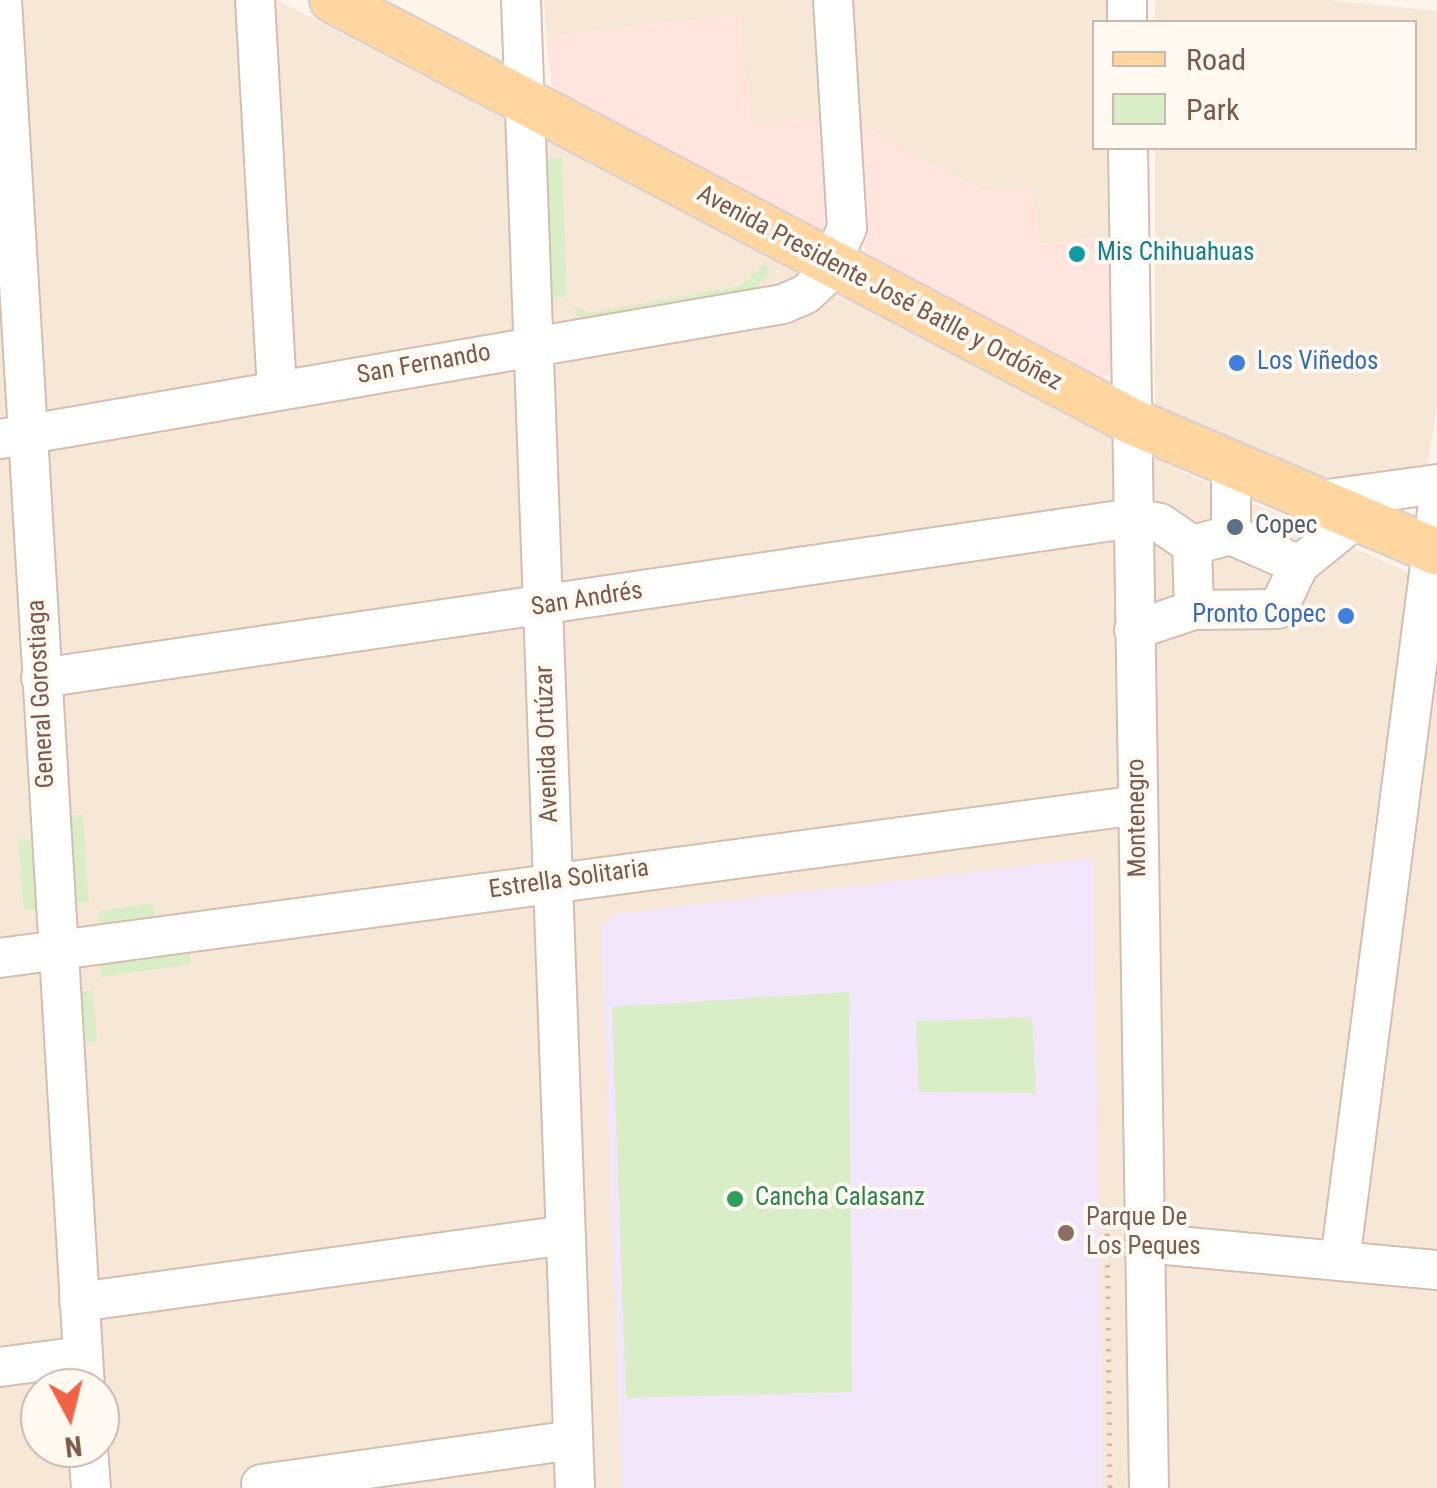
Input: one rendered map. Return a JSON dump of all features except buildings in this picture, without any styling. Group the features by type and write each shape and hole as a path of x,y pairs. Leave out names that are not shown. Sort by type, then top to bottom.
{"main road":[{"name":"Avenida Presidente José Batlle y Ordóñez","path":"332,0 1131,421 1338,509 1434,537"}],"street":[{"name":"General Gorostiaga","path":"2,0 14,437 40,678 84,1368"},
{"path":"255,0 277,391"},
{"name":"Avenida Ortúzar","path":"521,0 575,1488"},
{"path":"832,264 848,228 834,0"},
{"name":"Montenegro","path":"1128,150 1149,1488"},
{"name":"San Fernando","path":"14,437 783,304 806,294 832,264"},
{"path":"1231,463 1232,535"},
{"path":"1134,630 1194,610 1278,609 1299,565 1338,509 1437,484"},
{"path":"1132,518 1160,523 1192,545 1232,535 1299,565"},
{"name":"San Andrés","path":"40,678 1132,518"},
{"path":"1340,1261 1434,537"},
{"path":"1192,545 1194,610"},
{"name":"Estrella Solitaria","path":"0,958 1138,805"},
{"path":"80,1302 566,1235"},
{"path":"1145,1243 1437,1270"},
{"path":"261,1484 573,1440"}],"path":[{"path":"1107,1219 1110,1488"}],"shaded area":[{"path":"0,0 277,0 1181,471 1437,585 1437,1488 0,1488"},
{"path":"544,0 821,0 829,118 751,125 739,15 546,37"},
{"path":"845,0 1114,0 1114,20 1092,20 1092,150 1115,150 1115,236 1039,244 1032,187 985,192 852,120"},
{"path":"1156,0 1325,0 1437,11 1437,407 1427,468 1325,483 1157,409 1155,403 1155,150 1417,150 1417,20 1154,20"},
{"path":"739,15 752,124 829,118 837,227 824,236 552,87 546,37"},
{"path":"852,120 985,192 1032,187 1040,244 1115,236 1115,372 1102,378 1086,377 864,253"},
{"path":"1093,858 1103,1488 622,1488 601,929 613,914"}],"green space":[{"path":"554,157 562,158 567,296 547,300 545,163"},
{"path":"765,262 770,273 753,289 578,322 575,306 589,313 741,286"},
{"path":"83,815 89,902 73,903 66,816"},
{"path":"34,838 41,908 24,910 18,839"},
{"path":"154,903 156,920 100,928 98,911"},
{"path":"189,947 191,964 101,977 99,960"},
{"path":"93,990 97,1041 81,1044 78,992"},
{"name":"Cancha Calasanz","path":"849,992 852,1392 626,1398 612,1007"},
{"path":"1032,1017 1036,1093 919,1092 916,1021"}],"place":[{"name":"Mis Chihuahuas","path":"1077,254"},
{"name":"Los Viñedos","path":"1237,363"},
{"name":"Copec","path":"1235,527"},
{"name":"Pronto Copec","path":"1346,616"},
{"name":"Cancha Calasanz","path":"735,1199"},
{"name":"Parque De Los Peques","path":"1066,1233"}]}
